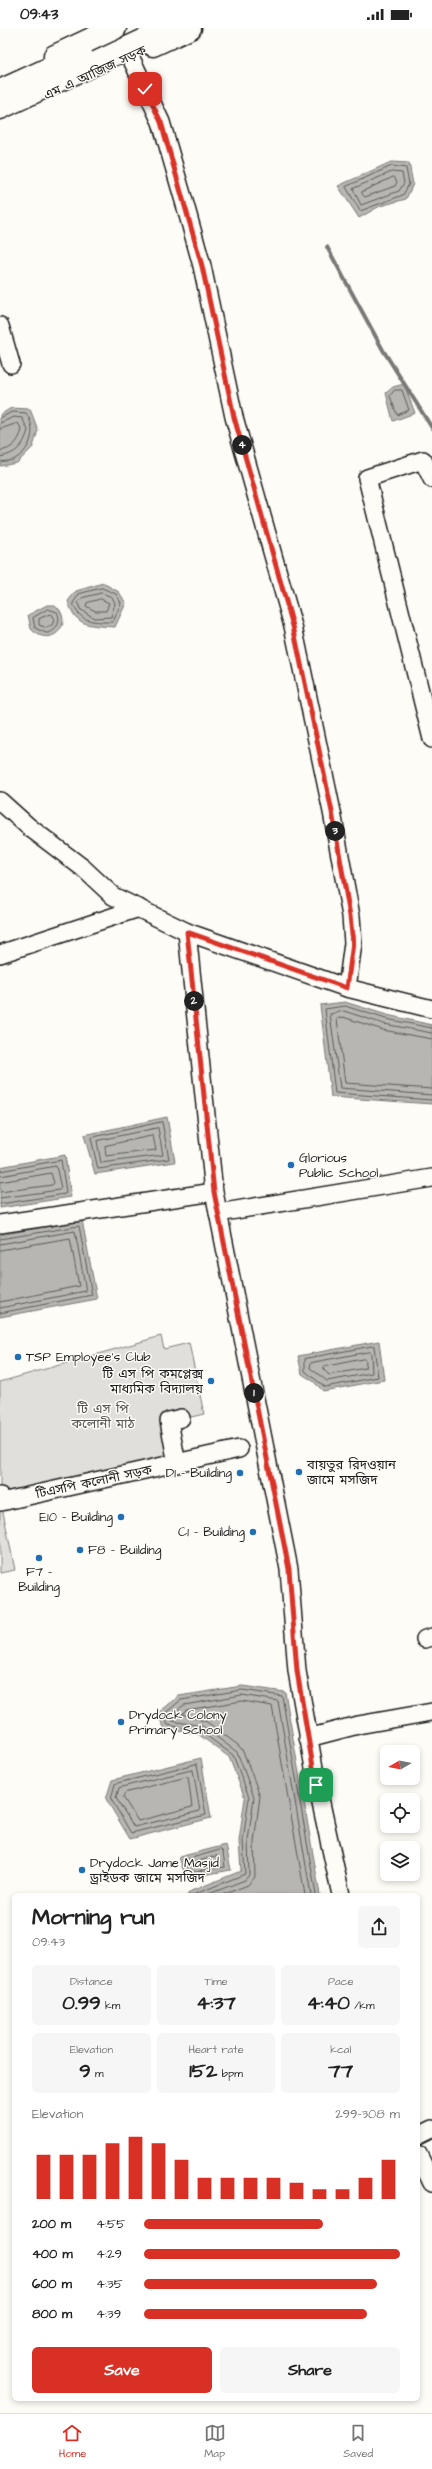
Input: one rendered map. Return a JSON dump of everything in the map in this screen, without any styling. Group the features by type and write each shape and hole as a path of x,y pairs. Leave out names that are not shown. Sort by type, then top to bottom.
{"main road":[{"path":"0,82 115,28"},
{"path":"0,91 137,28"},
{"path":"0,108 170,28"},
{"name":"এম এ আজিজ সড়ক","path":"0,117 190,28"}],"street":[{"path":"130,56 161,122 186,208 202,266 234,417 293,626 332,812 350,916 353,943 347,988"},
{"path":"0,326 10,364"},
{"path":"432,479 423,460 367,478 432,739"},
{"path":"0,801 29,827 83,868 113,896 187,932 347,988 432,1009"},
{"path":"0,954 139,908"},
{"path":"187,932 214,1192 289,1569 297,1671 308,1738 341,1893"},
{"path":"218,1213 432,1178"},
{"path":"0,1224 214,1192"},
{"path":"177,1464 169,1421 180,1418"},
{"name":"টিএসপি কলোনী সড়ক","path":"0,1500 177,1464 239,1449"},
{"path":"308,1738 358,1724 432,1712"},
{"path":"420,2135 432,2129"},
{"path":"420,2158 432,2183"}],"green space":[{"name":"টি এস পি কলোনী মাঠ","path":"161,1336 164,1349 189,1343 204,1414 170,1422 178,1464 1,1502 15,1570 0,1573 0,1382"}],"water":[{"path":"391,162 409,163 413,184 406,199 380,206 359,218 338,186"},
{"path":"404,384 415,413 393,421 386,393 393,387"},
{"path":"11,408 30,409 38,430 33,447 17,463 0,466 0,415"},
{"path":"103,583 119,592 126,603 115,627 91,625 80,621 71,610 68,601 76,591"},
{"path":"47,605 55,605 61,612 63,619 62,626 58,632 46,637 39,635 31,629 28,615"},
{"path":"345,1002 387,1015 432,1025 432,1104 331,1097 320,1005"},
{"path":"167,1117 175,1162 95,1174 84,1135"},
{"path":"65,1155 71,1197 0,1208 0,1167"},
{"path":"82,1220 97,1299 0,1317 0,1235"},
{"path":"379,1341 384,1380 323,1391 313,1381 302,1374 298,1356"},
{"path":"242,1686 285,1692 320,1893 189,1893 241,1871 239,1841 245,1798 229,1757 198,1734 165,1729 157,1714 179,1696"},
{"path":"201,1758 211,1818 130,1839 106,1799 112,1780"},
{"path":"226,1845 231,1870 186,1878 179,1857"}],"waterway":[{"path":"327,247 383,350 432,428"}],"place":[{"name":"Glorious Public School","path":"291,1165"},
{"name":"TSP Employee's Club","path":"18,1357"},
{"name":"টি এস পি কমপ্লেক্স মাধ্যমিক বিদ্যালয়","path":"211,1381"},
{"name":"বায়তুর রিদওয়ান জামে মসজিদ","path":"299,1472"},
{"name":"D1 - Building","path":"240,1473"},
{"name":"E10 - Building","path":"121,1517"},
{"name":"C1 - Building","path":"253,1532"},
{"name":"F8 - Building","path":"80,1550"},
{"name":"F7 - Building","path":"39,1558"},
{"name":"Drydock Colony Primary School","path":"121,1722"},
{"name":"Drydock Jame Masjid ড্রাইডক জামে মসজিদ","path":"82,1870"}],"route":[{"path":"145,89 161,122 202,266 234,417 293,626 303,673 304,687 332,812 350,916 353,943 347,988 187,932 214,1192 289,1569 297,1671 316,1785"}]}
